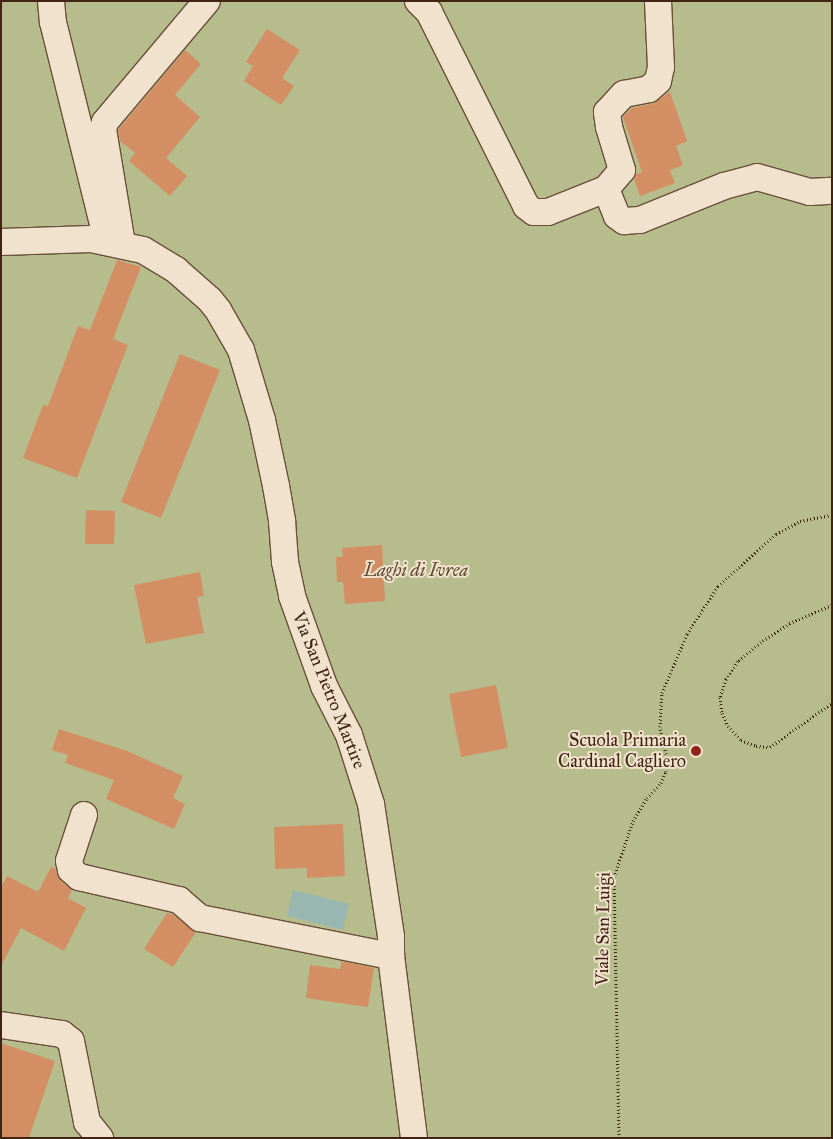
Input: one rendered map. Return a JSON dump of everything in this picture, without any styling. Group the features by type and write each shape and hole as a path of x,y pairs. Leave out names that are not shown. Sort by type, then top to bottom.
{"street":[{"path":"51,1 53,22 115,243"},
{"path":"115,243 103,129 105,122 207,1"},
{"path":"418,1 429,12 526,206 534,212 548,212 606,189 622,170 609,127 607,112 624,94 649,89 658,81 660,67 658,1"},
{"path":"606,189 617,216 624,221 640,220 724,186 757,178 810,192 832,191"},
{"name":"Via San Pietro Martire","path":"1,242 92,239 142,250 159,259 190,282 218,310 241,350 262,420 276,486 282,521 285,562 292,596 324,686 352,743 371,804 384,874 391,936 391,956 414,1138"},
{"path":"84,815 69,861 71,870 79,877 178,900 200,918 391,956"},
{"path":"1,1025 62,1034 71,1041 87,1122 100,1138"}],"path":[{"name":"Viale San Luigi","path":"619,1138 614,877 633,821 647,798 661,783 666,770 666,754 660,727 662,693 687,634 718,586 776,534 800,521 832,515"},
{"path":"832,605 790,623 760,642 738,661 726,679 720,697 722,713 728,726 741,740 756,746 770,747 832,703"}],"green space":[{"name":"Laghi di Ivrea","path":"1,1 832,1 832,1138 1,1138"}],"water":[{"path":"293,890 349,904 343,930 287,916"}],"building":[{"path":"267,29 300,50 282,78 294,86 281,105 244,81 253,66 246,62"},
{"path":"185,50 201,64 175,95 200,117 166,158 187,176 170,196 129,161 135,153 120,141 118,130"},
{"path":"670,92 687,141 676,146 683,165 670,170 675,183 640,196 634,179 636,174 642,172 623,117 632,108 652,104"},
{"path":"117,260 141,267 113,339 128,345 77,478 23,458 43,405 48,406 78,326 90,330"},
{"path":"180,354 220,370 161,518 121,502"},
{"path":"86,510 115,511 114,544 85,544"},
{"path":"382,545 385,601 345,604 343,582 337,582 336,557 343,557 342,548"},
{"path":"200,572 204,596 197,597 204,633 146,644 134,585"},
{"path":"496,685 508,748 461,757 449,694"},
{"path":"59,729 127,751 183,776 173,798 185,804 174,829 106,799 114,780 65,763 68,755 52,750"},
{"path":"343,824 345,876 307,878 307,868 275,869 274,827"},
{"path":"51,867 56,869 61,881 72,890 68,898 86,908 64,951 21,928 1,966 1,888 7,876 38,892"},
{"path":"167,913 172,914 196,932 173,967 144,949"},
{"path":"342,961 374,968 368,1007 306,998 310,965 340,969"},
{"path":"1,1043 55,1061 29,1138 1,1138"}],"place":[{"name":"Scuola Primaria Cardinal Cagliero","path":"696,751"}]}
